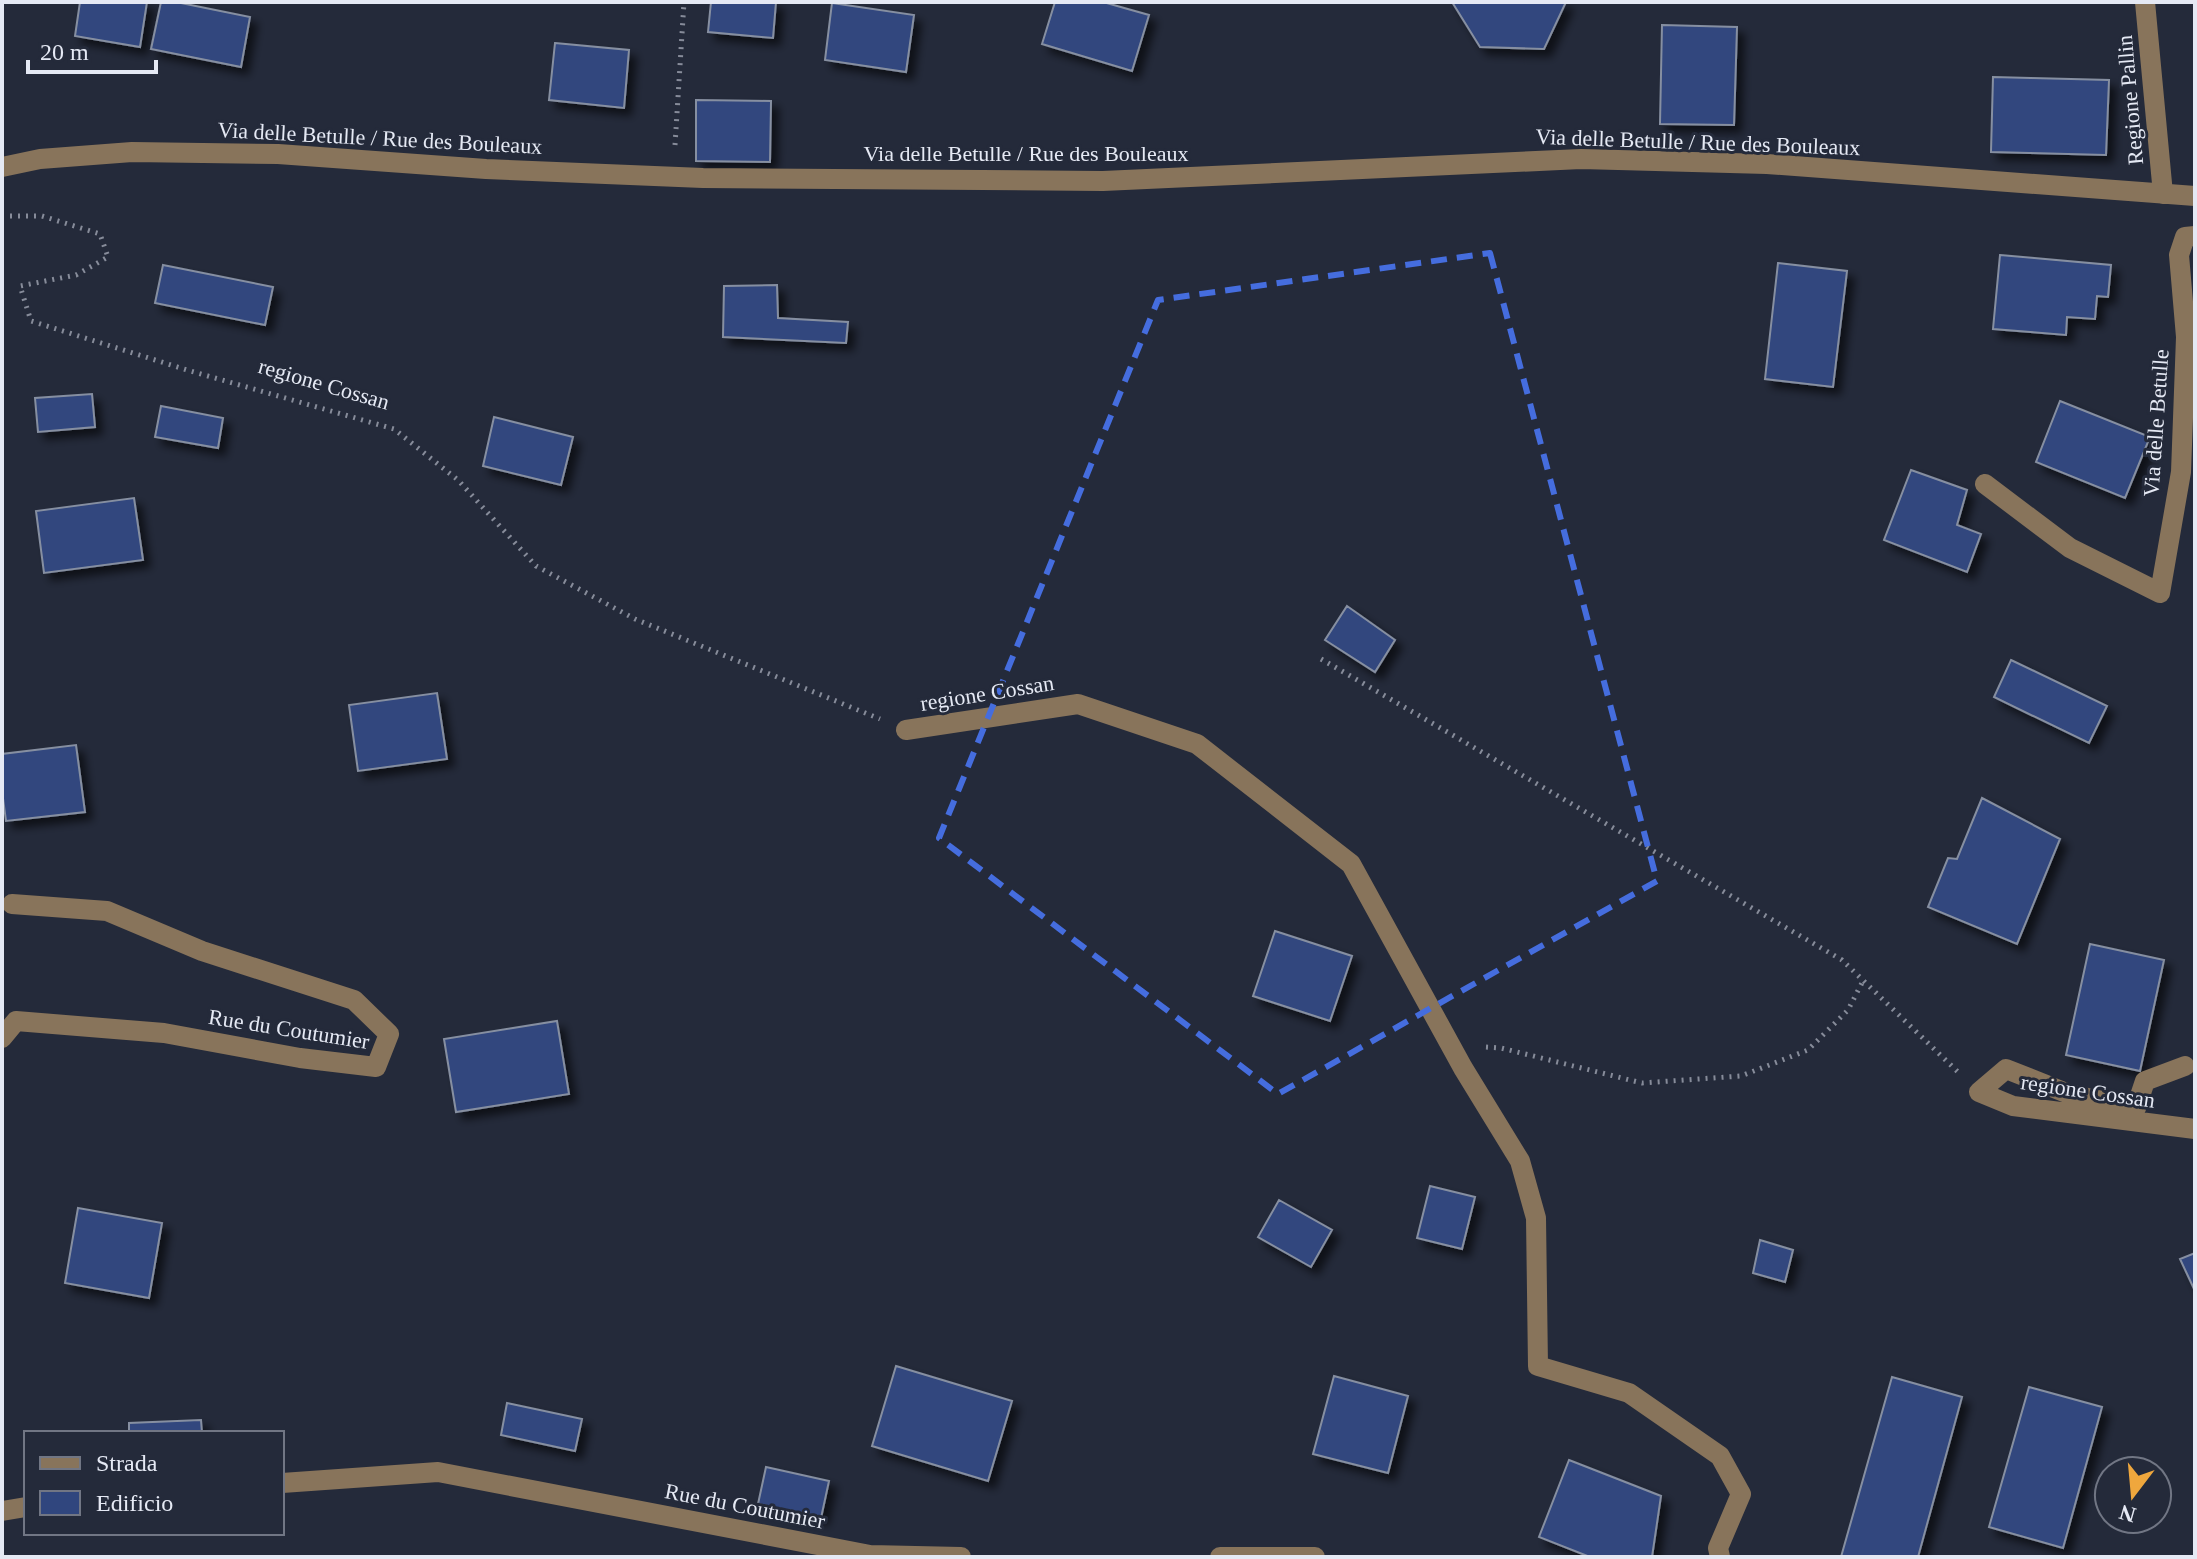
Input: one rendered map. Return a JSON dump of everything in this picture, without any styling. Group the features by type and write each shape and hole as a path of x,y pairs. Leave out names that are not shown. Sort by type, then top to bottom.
{"street":[{"name":"Regione Pallin","path":"2145,2 2163,194"},
{"name":"Via delle Betulle / Rue des Bouleaux","path":"2,167 40,159 132,152 278,154 486,169 672,177 1103,181 1581,159 1767,164 2195,196"},
{"name":"Via delle Betulle","path":"1985,484 2070,548 2160,593 2181,472 2190,341 2179,255 2185,237 2195,236"},
{"name":"regione Cossan","path":"906,730 1078,704 1197,744 1351,864 1463,1068 1520,1161 1536,1218 1538,1366 1629,1393 1720,1456 1741,1494 1718,1548 1720,1557"},
{"name":"Rue du Coutumier","path":"2,1038 16,1021 164,1033 300,1058 376,1067 389,1034 354,1000 202,951 107,911 12,904"},
{"name":"regione Cossan","path":"2185,1066 2145,1081 2136,1108 2069,1094 2006,1069 1979,1092 2013,1106 2195,1129"},
{"name":"Rue du Coutumier","path":"284,1483 438,1472 870,1555 961,1557"},
{"path":"2,1511 24,1507"},
{"path":"1220,1557 1315,1557"}],"path":[{"path":"672,177 684,2"},
{"name":"regione Cossan","path":"2,216 42,216 100,234 108,257 76,275 20,286 31,321 187,370 394,429 458,480 536,566 635,619 906,730"},
{"path":"1321,659 1842,960 1979,1092"},
{"path":"1463,1068 1482,1046 1642,1083 1741,1076 1808,1050 1848,1010 1864,979"}],"highlighted area":[{"path":"1490,253 1657,881 1278,1094 939,838 1158,300"}],"building":[{"path":"80,2 147,2 140,47 75,36"},
{"path":"161,2 176,2 250,17 241,67 151,49"},
{"path":"711,2 776,2 773,38 708,32"},
{"path":"1055,2 1103,2 1149,15 1132,71 1042,44"},
{"path":"1452,2 1566,2 1544,49 1480,47"},
{"path":"832,3 914,15 906,72 825,60"},
{"path":"1662,25 1737,27 1734,125 1660,124"},
{"path":"555,43 629,50 624,108 549,100"},
{"path":"1993,77 2109,80 2106,155 1991,152"},
{"path":"696,100 771,101 770,162 696,161"},
{"path":"2000,255 2111,265 2108,297 2097,296 2095,319 2067,317 2066,335 1993,329"},
{"path":"1778,263 1847,271 1833,387 1765,379"},
{"path":"163,265 273,287 265,325 155,303"},
{"path":"777,285 778,318 848,322 846,343 723,337 724,286"},
{"path":"92,394 95,427 38,432 35,398"},
{"path":"2060,401 2150,437 2125,498 2036,462"},
{"path":"161,406 223,418 218,448 155,437"},
{"path":"494,417 573,437 561,485 483,466"},
{"path":"1911,470 1967,490 1957,525 1981,534 1967,572 1884,540"},
{"path":"134,498 143,560 44,573 36,511"},
{"path":"1347,606 1395,640 1375,672 1325,640"},
{"path":"2011,660 2107,706 2089,743 1994,697"},
{"path":"437,693 447,759 358,771 349,705"},
{"path":"76,745 85,812 6,821 2,754"},
{"path":"1982,798 2060,839 2017,944 1928,907 1948,858 1957,859"},
{"path":"1275,931 1352,956 1330,1021 1253,996"},
{"path":"2090,944 2164,960 2140,1071 2066,1055"},
{"path":"557,1021 569,1094 456,1112 444,1039"},
{"path":"1430,1186 1475,1197 1462,1249 1417,1238"},
{"path":"1279,1200 1332,1230 1311,1267 1258,1237"},
{"path":"78,1208 162,1223 149,1298 65,1283"},
{"path":"1760,1240 1793,1250 1785,1282 1753,1273"},
{"path":"2195,1253 2195,1291 2180,1259"},
{"path":"896,1366 1012,1401 988,1481 872,1446"},
{"path":"1334,1376 1408,1396 1388,1473 1313,1454"},
{"path":"1892,1377 1962,1397 1918,1557 1841,1557"},
{"path":"2029,1387 2102,1407 2063,1548 1989,1527"},
{"path":"507,1403 582,1419 575,1451 501,1435"},
{"path":"201,1420 202,1431 129,1431 129,1423"},
{"path":"1569,1460 1661,1496 1652,1557 1590,1557 1539,1537"},
{"path":"766,1467 829,1481 821,1518 758,1504"}]}
